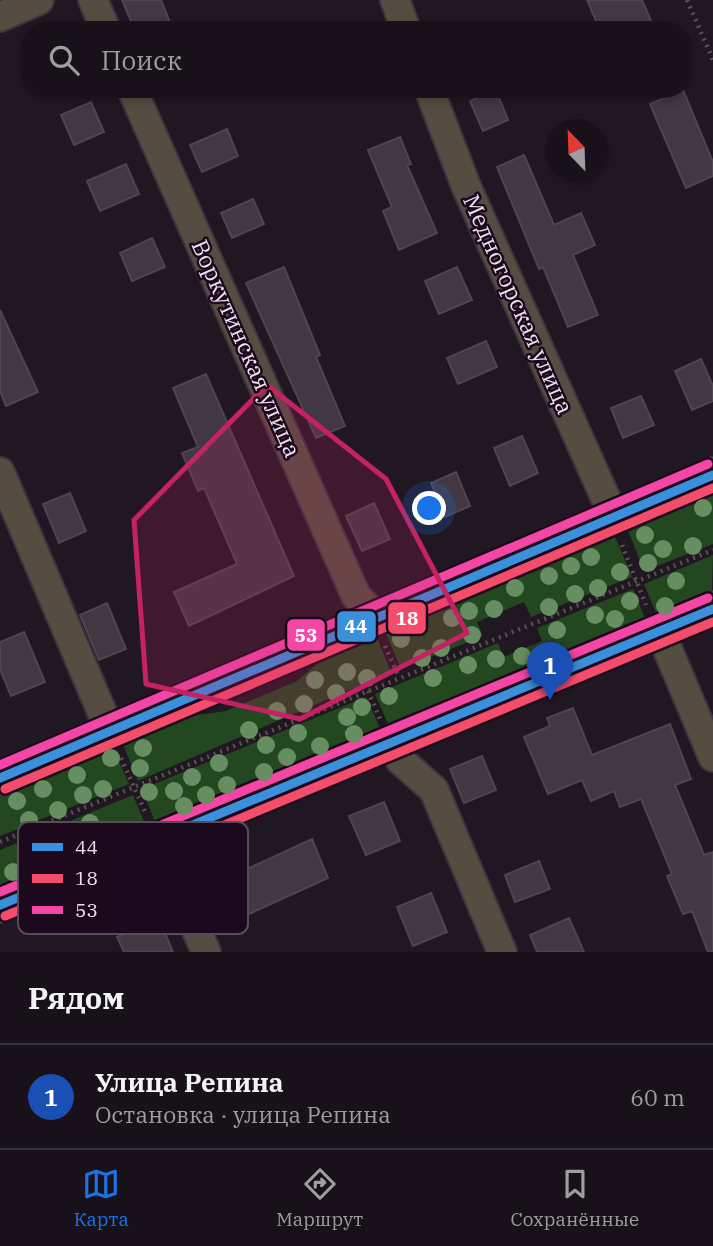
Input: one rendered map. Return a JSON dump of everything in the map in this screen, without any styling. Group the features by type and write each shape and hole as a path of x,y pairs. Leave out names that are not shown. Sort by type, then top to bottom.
{"street":[{"path":"0,17 39,0"},
{"path":"93,0 102,21"},
{"path":"395,0 403,21"},
{"name":"Воркутинская улица","path":"136,98 356,596 365,605"},
{"name":"Медногорская улица","path":"432,98 466,186 616,526"},
{"path":"0,472 110,731"},
{"path":"0,778 616,526 713,475"},
{"path":"199,822 655,623 713,609"},
{"path":"655,623 713,757"},
{"path":"400,760 434,790 502,952"},
{"path":"0,905 18,898"},
{"path":"198,934 206,952"}],"path":[{"path":"687,0 713,60"},
{"path":"616,526 655,623"},
{"path":"50,822 713,550"},
{"path":"379,634 399,677"},
{"path":"368,691 384,727"},
{"path":"110,731 150,822"},
{"path":"0,842 18,835"}],"highlighted area":[{"path":"267,385 386,479 467,633 300,719 146,684 134,520"}],"green space":[{"path":"713,491 713,544 644,571 627,528"},
{"path":"613,532 632,577 531,617 524,602 477,622 483,636 401,669 385,631"},
{"path":"713,555 712,591 656,613 644,584"},
{"path":"633,589 645,618 388,724 375,694 498,643 504,657 542,641 537,628"},
{"path":"375,633 391,672 138,781 122,742 176,718 226,711 297,681 324,658"},
{"path":"366,697 380,728 155,822 142,789"},
{"path":"112,745 129,784 35,822 18,822 18,829 0,836 0,793"},
{"path":"133,795 144,822 68,822"},
{"path":"18,843 18,879 0,887 0,850"}],"building":[{"path":"122,0 161,0 169,21 131,21"},
{"path":"587,0 642,0 651,21 596,21"},
{"path":"477,98 499,98 508,120 483,131 470,101"},
{"path":"664,98 686,98 713,162 713,176 686,188 650,104"},
{"path":"91,102 104,132 74,145 61,115"},
{"path":"227,129 238,156 202,172 190,145"},
{"path":"400,137 411,164 407,165 437,233 399,250 383,211 392,207 368,150"},
{"path":"524,155 554,225 581,213 595,245 573,255 598,315 568,327 543,267 539,269 497,167"},
{"path":"126,164 139,194 100,211 87,181"},
{"path":"253,199 264,224 232,238 221,213"},
{"path":"152,238 165,267 132,281 120,253"},
{"path":"284,267 320,355 316,357 345,426 316,438 246,283"},
{"path":"457,267 472,300 439,314 425,281"},
{"path":"0,310 38,392 6,406 0,391"},
{"path":"486,341 497,367 458,384 447,358"},
{"path":"701,359 713,386 713,401 692,410 675,371"},
{"path":"206,374 294,576 189,626 174,592 237,564 204,488 198,491 182,453 198,447 173,388"},
{"path":"641,396 654,425 623,438 611,408"},
{"path":"522,436 538,473 510,486 494,448"},
{"path":"456,472 470,506 445,517 431,483"},
{"path":"70,493 86,531 59,543 43,504"},
{"path":"374,503 390,539 362,551 346,516"},
{"path":"107,603 126,649 99,660 80,615"},
{"path":"24,632 45,682 11,696 0,669 0,642"},
{"path":"573,708 592,755 670,724 691,779 675,785 704,855 713,852 713,952 708,952 692,911 683,914 667,876 672,874 641,799 620,807 614,791 591,801 582,780 548,794 524,737 550,726 547,718"},
{"path":"482,756 496,790 464,803 450,769"},
{"path":"384,802 400,841 366,855 349,816"},
{"path":"312,839 328,878 248,914 248,869"},
{"path":"539,861 550,889 515,902 505,875"},
{"path":"431,893 447,932 413,946 397,907"},
{"path":"569,918 584,952 537,952 530,935"},
{"path":"124,934 165,934 173,952 124,952 117,937"}],"transit line":[{"name":"53","path":"0,765 708,464"},
{"name":"44","path":"0,778 713,475"},
{"name":"18","path":"5,789 713,488"},
{"name":"53","path":"169,822 708,598"},
{"name":"44","path":"200,822 713,609"},
{"name":"18","path":"231,822 713,622"},
{"name":"53","path":"0,892 18,885"},
{"name":"44","path":"0,905 18,898"},
{"name":"18","path":"5,916 18,911"}],"place":[{"name":"Улица Репина","path":"550,700"}]}
